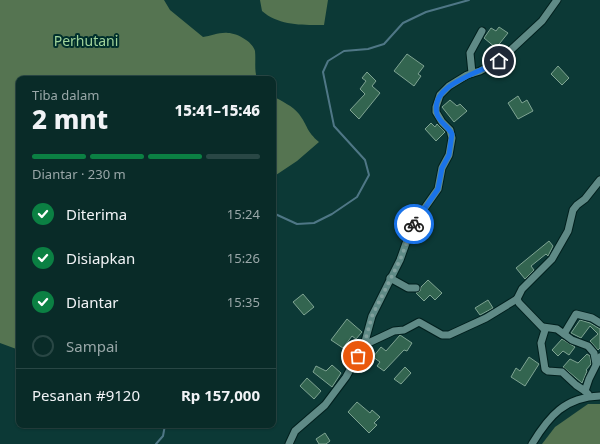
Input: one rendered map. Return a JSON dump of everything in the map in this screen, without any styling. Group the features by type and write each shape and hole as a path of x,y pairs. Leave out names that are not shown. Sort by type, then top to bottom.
{"street":[{"path":"289,444 295,431 331,399 346,377 364,345 372,316 400,260 414,223 438,189 442,168 449,155 452,134 438,116 436,107 437,101 444,90 472,73 480,71 499,61 542,21 557,0"},
{"path":"472,73 470,53 482,31"},
{"path":"364,345 394,331 404,330 419,322 442,335 449,335 486,318 517,299 522,290 547,266 558,252 568,231 573,210 585,199 600,180"},
{"path":"390,278 408,288 416,288"},
{"path":"517,299 545,332 541,347 545,369 548,371 562,372 592,397"},
{"path":"564,334 576,314 586,315 600,323"},
{"path":"543,328 553,328 572,340 588,346 594,353 598,360 588,379 585,391"},
{"path":"532,444 541,429 556,412 572,401 600,396"}],"green space":[{"name":"Perhutani","path":"0,0 164,0 170,10 203,37 232,33 248,41 255,51 256,76 16,76 16,349 0,343"},
{"path":"260,0 328,0 324,25 292,24 276,20 262,11"},
{"path":"276,98 296,111 312,135 319,142 297,161 276,175"},
{"path":"588,404 600,404 600,444 542,444 555,427"}],"building":[{"path":"499,27 508,33 496,48 484,38 491,28 496,31"},
{"path":"407,54 424,66 418,74 421,76 414,86 394,71"},
{"path":"558,66 569,78 562,85 551,74"},
{"path":"367,72 376,81 372,86 380,93 359,119 350,110 365,94 360,89 366,81 362,78"},
{"path":"518,96 522,103 527,100 533,111 518,119 508,103"},
{"path":"450,100 457,106 460,104 467,111 454,122 442,107"},
{"path":"431,123 435,127 437,124 445,132 436,141 425,129"},
{"path":"549,241 553,246 548,256 546,254 531,266 534,270 525,279 516,268"},
{"path":"428,280 442,293 435,300 430,295 424,301 416,293 420,291 421,287"},
{"path":"303,294 314,307 304,315 293,302"},
{"path":"488,300 493,308 480,315 475,308"},
{"path":"347,319 362,332 356,339 352,336 343,348 331,340"},
{"path":"580,320 590,323 600,329 600,348 598,350 590,341 598,334 590,326 581,338 571,333"},
{"path":"400,335 412,343 407,351 404,350 384,371 377,366 380,362 373,357 381,347 386,351"},
{"path":"562,339 575,347 569,355 563,351 558,356 552,350"},
{"path":"587,354 590,356 591,364 586,370 587,371 582,383 563,367 570,359 578,363"},
{"path":"529,357 539,364 525,386 511,377 516,368 520,371"},
{"path":"332,365 341,373 332,387 313,372 316,366 326,371"},
{"path":"405,367 411,373 401,384 394,379"},
{"path":"307,378 321,391 314,399 300,386"},
{"path":"357,402 370,413 372,410 380,417 374,423 377,425 369,433 348,412"},
{"path":"325,433 330,441 326,444 319,444 316,439"}],"waterway":[{"path":"276,214 297,224 314,223 332,214 357,197 369,175 365,160 334,126 323,72 328,61 344,51 368,49 384,44 403,23 426,12 469,0"},
{"path":"156,444 163,436 164,428"}],"way so far":[{"path":"358,356 364,345 372,316 400,260 414,224"}],"route":[{"path":"414,224 418,216 432,200 438,189 442,168 449,155 452,142 452,134 450,130 442,122 436,112 437,101 440,95 449,86 467,75 480,71 499,61"}]}
